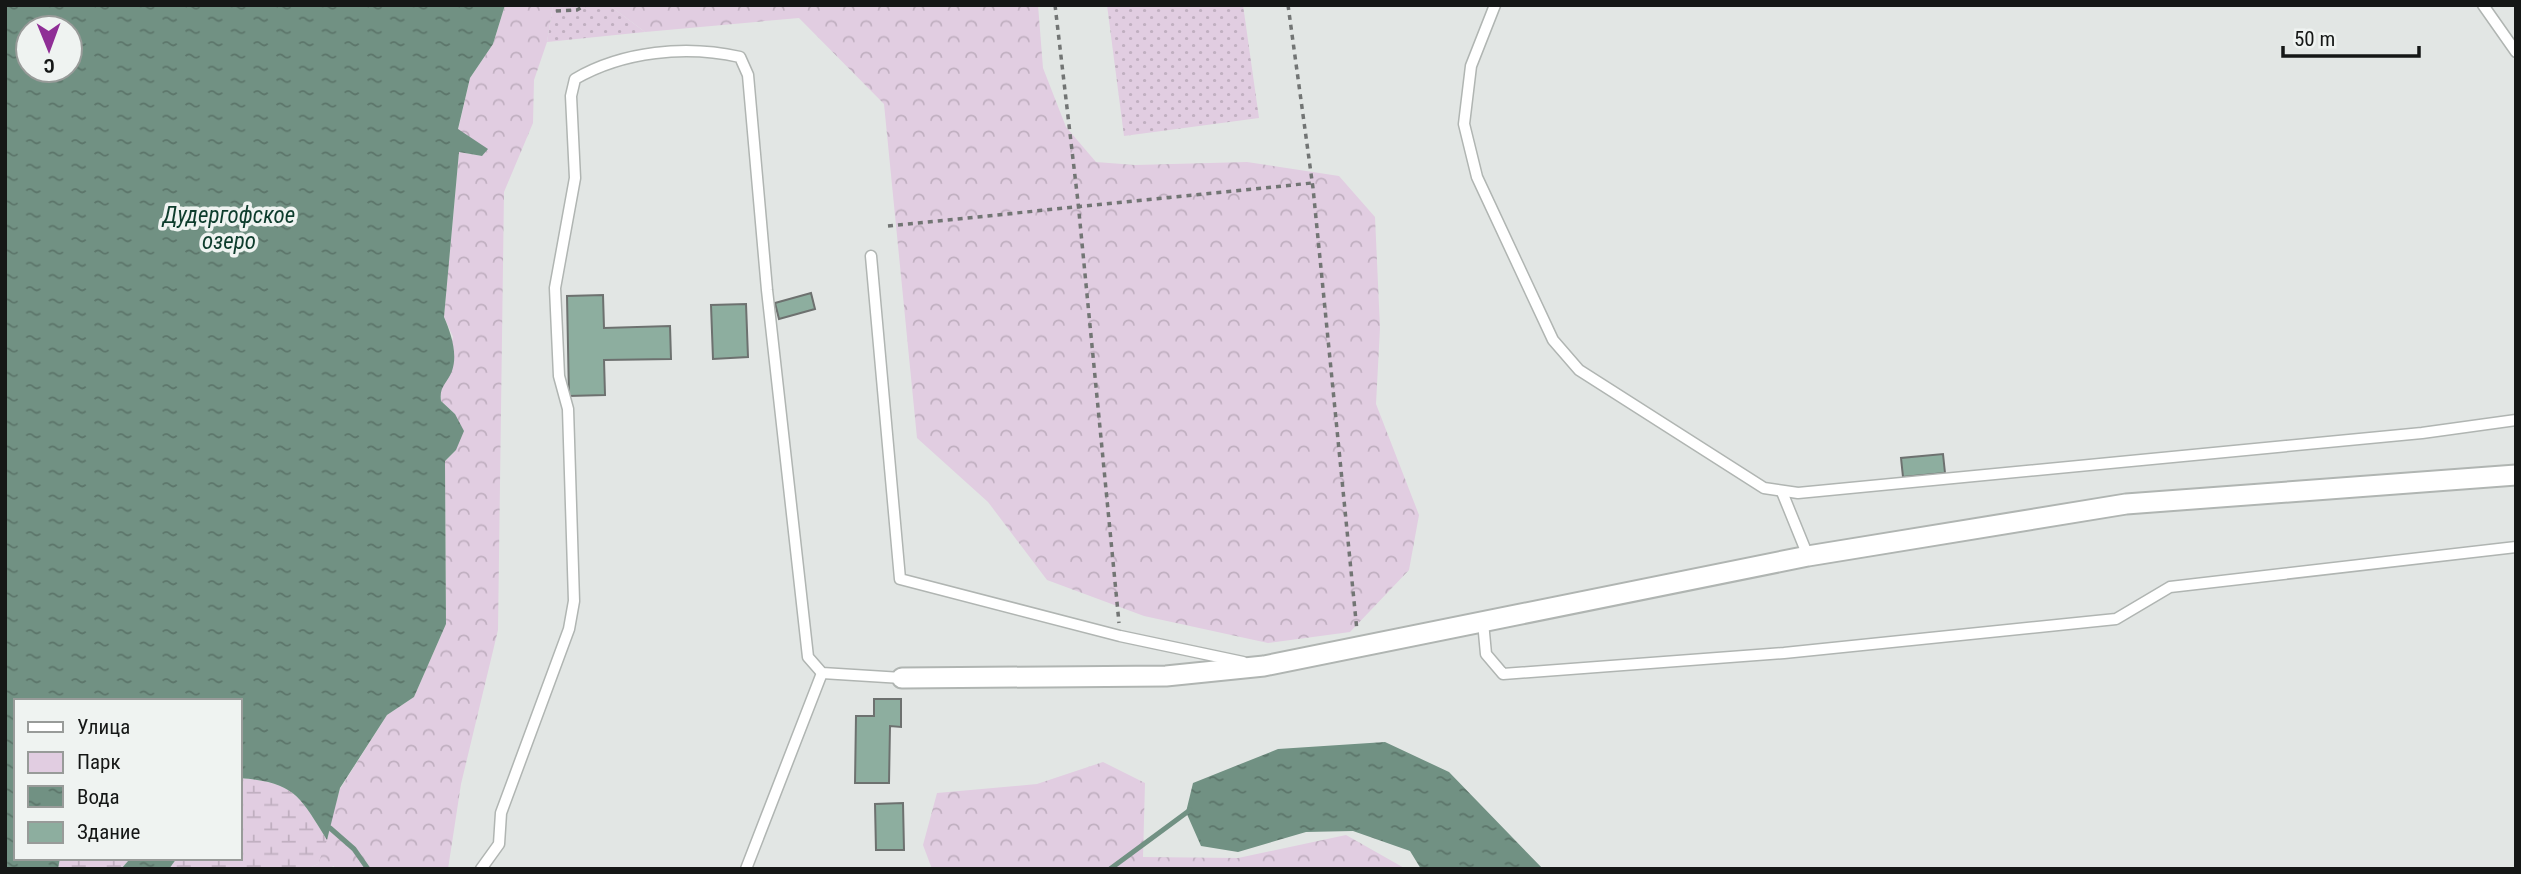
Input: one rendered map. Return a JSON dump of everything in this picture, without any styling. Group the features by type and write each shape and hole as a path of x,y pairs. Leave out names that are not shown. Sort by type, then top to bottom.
{"street":[{"path":"902,678 1166,676 1264,666 1808,556 2126,504 2516,475"}],"lane":[{"path":"1494,5 1472,66 1464,124 1477,177 1553,340 1579,370 1763,488 1798,493 2422,433 2516,420"},
{"path":"2483,5 2516,52"},
{"path":"481,869 499,844 501,813 569,629 574,601 568,409 559,376 555,288 575,178 571,96 575,79 597,66 644,53 723,53 740,57 748,75 767,290 808,657 822,673 902,678"},
{"path":"871,256 900,579 1120,636 1264,666"},
{"path":"1782,492 1808,556"},
{"path":"1483,622 1486,654 1503,674 1784,653 2116,619 2170,587 2516,547"},
{"path":"746,869 822,673"}],"path":[{"path":"556,10 577,10 586,5"},
{"path":"1055,5 1079,207 1120,636"},
{"path":"1287,5 1312,183 1359,647"},
{"path":"888,226 1312,183"}],"green space":[{"path":"505,5 553,5 547,42 534,80 533,123 504,192 498,630 461,784 448,869 337,869 333,866 331,869 307,869 318,864 340,789 387,715 414,697 446,624 445,461 456,450 455,414 441,401 440,389 453,337 444,317 459,152 482,156 475,142 458,130 470,78 493,44"},
{"path":"553,5 609,5 645,32 547,42"},
{"path":"609,5 1038,5 1043,68 1066,127 1096,162 1135,165 1247,162 1339,176 1375,217 1380,328 1376,404 1419,515 1409,570 1350,632 1268,643 1144,616 1047,580 988,502 917,438 884,104 799,18 645,32"},
{"path":"1107,5 1243,5 1259,118 1124,136"},
{"path":"1103,762 1145,783 1143,857 1238,858 1346,835 1406,869 932,869 923,845 937,793 1037,784"},
{"path":"242,778 273,783 294,794 327,840 318,864 307,869 169,869 176,860 242,860"},
{"path":"60,860 134,860 128,861 121,869 58,869"}],"water":[{"name":"Дудергофское озеро","path":"5,5 505,5 493,44 470,78 458,129 488,149 482,156 459,152 444,317 454,351 454,364 442,388 441,401 455,414 464,431 456,450 445,461 446,624 414,697 387,715 340,788 327,840 294,794 273,783 242,778 242,699 14,699 14,860 60,860 58,869 5,869"},
{"path":"1385,742 1449,772 1543,869 1421,869 1410,851 1353,831 1306,832 1238,852 1201,846 1186,812 1193,783 1278,749"},
{"path":"176,860 169,869 121,869 128,861"}],"building":[{"path":"811,293 815,309 779,319 775,303"},
{"path":"603,295 604,328 670,326 671,359 604,360 605,395 569,396 567,296"},
{"path":"746,304 748,357 713,359 711,305"},
{"path":"1943,454 1945,473 1903,477 1901,458"},
{"path":"874,699 901,699 901,727 890,726 889,783 855,783 856,716 874,716"},
{"path":"903,803 904,850 876,850 875,804"}],"waterway":[{"path":"1110,869 1190,810"},
{"path":"330,828 354,849 368,869"}]}
